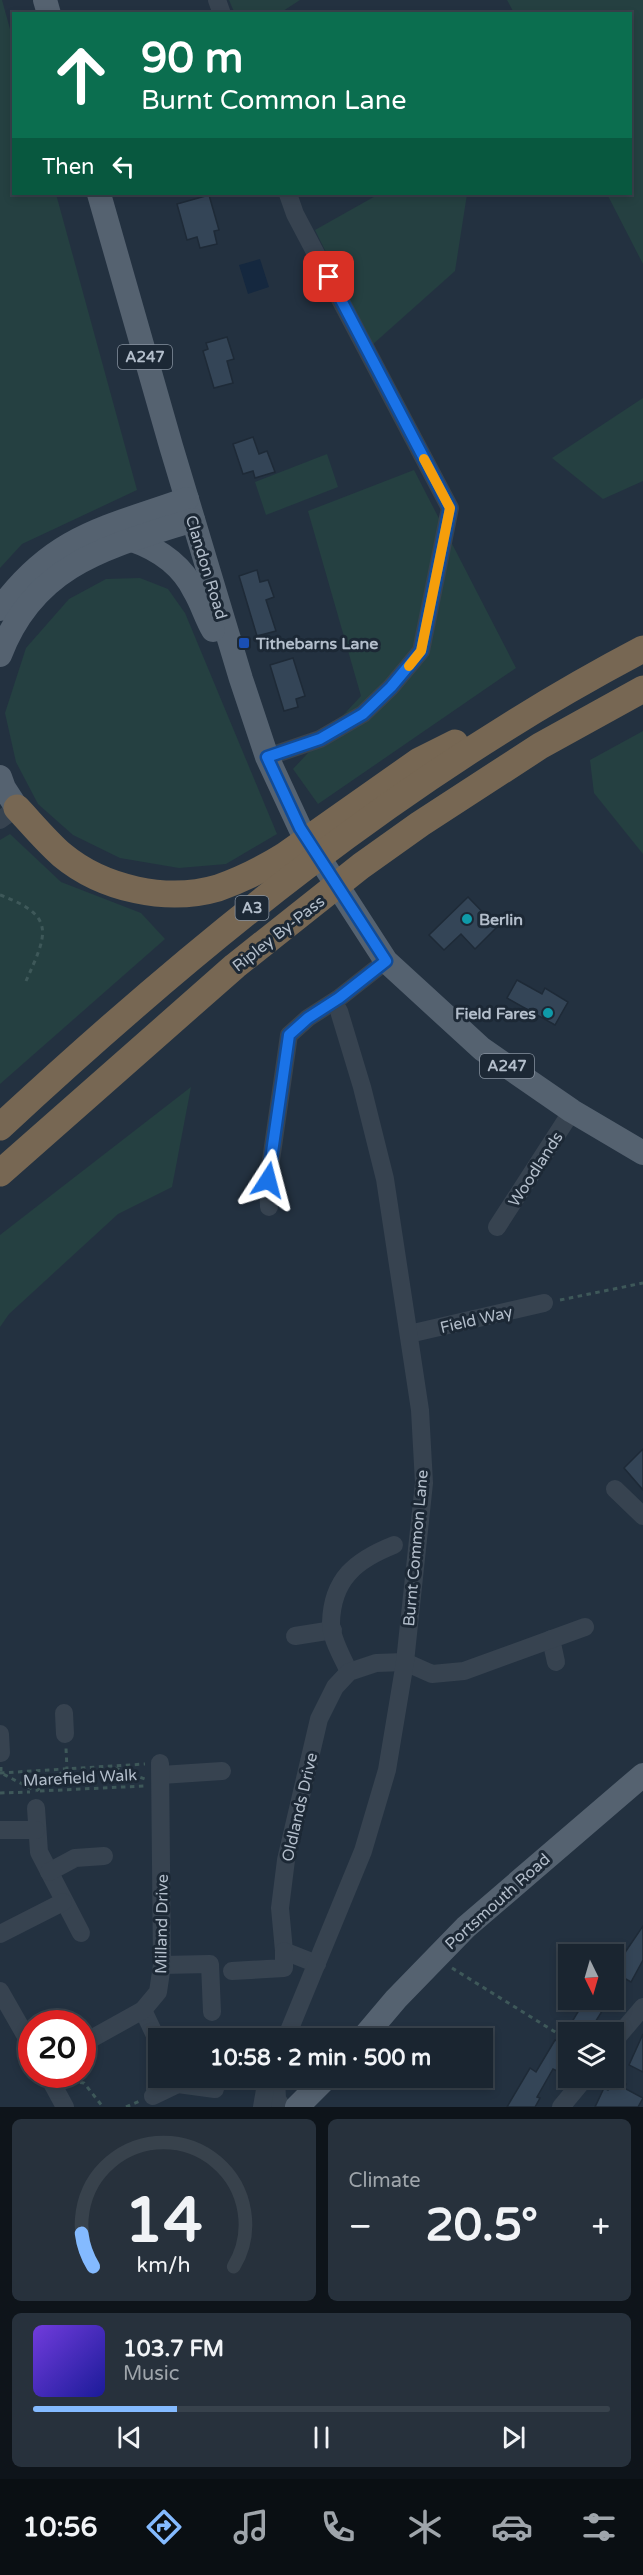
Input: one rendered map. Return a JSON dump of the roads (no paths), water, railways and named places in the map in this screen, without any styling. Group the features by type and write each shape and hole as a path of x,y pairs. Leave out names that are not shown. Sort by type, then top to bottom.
{"highway":[{"name":"A3","path":"0,1127 144,996 286,880 402,795 524,716 643,649"},
{"name":"Ripley By-Pass","path":"0,1173 236,966 361,866 420,824 540,746 643,689"},
{"path":"9,814 87,872 118,885 151,893 175,894 216,888 254,873 284,856 419,761 465,738 524,716"}],"main road":[{"name":"Clandon Road","path":"99,195 241,679 267,757 282,791 322,865 383,956 482,1048 572,1111 643,1153"},
{"path":"0,655 15,621 38,592 64,570 94,554 132,540 190,509"},
{"path":"0,609 16,588 60,549 87,534 190,509"},
{"path":"132,540 149,546 167,557 181,571 194,590 209,624 241,679"},
{"path":"0,777 9,814"},
{"name":"Portsmouth Road","path":"372,2028 435,1957 524,1875 643,1775"},
{"path":"297,2107 316,2088"}],"street":[{"path":"267,757 320,739 363,714 391,687 421,651 450,508 295,214 288,195"},
{"path":"269,1207 268,1180 289,1035 308,1018 339,1005 383,956"},
{"name":"Burnt Common Lane","path":"290,2028 363,1851 387,1770 405,1662 423,1483 420,1410 385,1179 339,1005"},
{"name":"Woodlands","path":"497,1227 572,1111"},
{"name":"Field Way","path":"409,1334 544,1303"},
{"path":"615,1489 643,1516"},
{"path":"394,1545 356,1564 341,1582 331,1625 349,1672 376,1663 405,1662 432,1674 464,1671 585,1627"},
{"path":"295,1636 333,1630"},
{"path":"551,1639 556,1662"},
{"name":"Oldlands Drive","path":"284,1951 280,1908 286,1860 307,1767 319,1719 335,1687 349,1672"},
{"path":"64,1713 65,1734"},
{"path":"0,1734 1,1753"},
{"name":"Milland Drive","path":"96,2036 143,2010 158,1992 162,1965 161,1774 222,1771"},
{"path":"36,1800 39,1852 81,1933"},
{"path":"0,1830 36,1830"},
{"path":"49,1872 75,1858 104,1857"},
{"path":"0,1934 63,1902"},
{"path":"232,1971 284,1968 284,1951 317,1964"},
{"path":"162,1965 210,1964 212,2012"},
{"path":"0,1990 18,2022"},
{"path":"624,2029 643,2007"},
{"path":"143,2010 151,2028"},
{"path":"153,2096 165,2088"},
{"path":"210,2088 215,2089"},
{"path":"262,2107 265,2088"},
{"path":"276,2088 277,2099 282,2107"},
{"path":"561,2107 577,2088"}],"water":[{"path":"260,259 269,287 248,294 239,265"}],"place":[{"name":"Tithebarns Lane","path":"244,643"},
{"name":"Berlin","path":"467,919"},
{"name":"Field Fares","path":"548,1013"}]}
